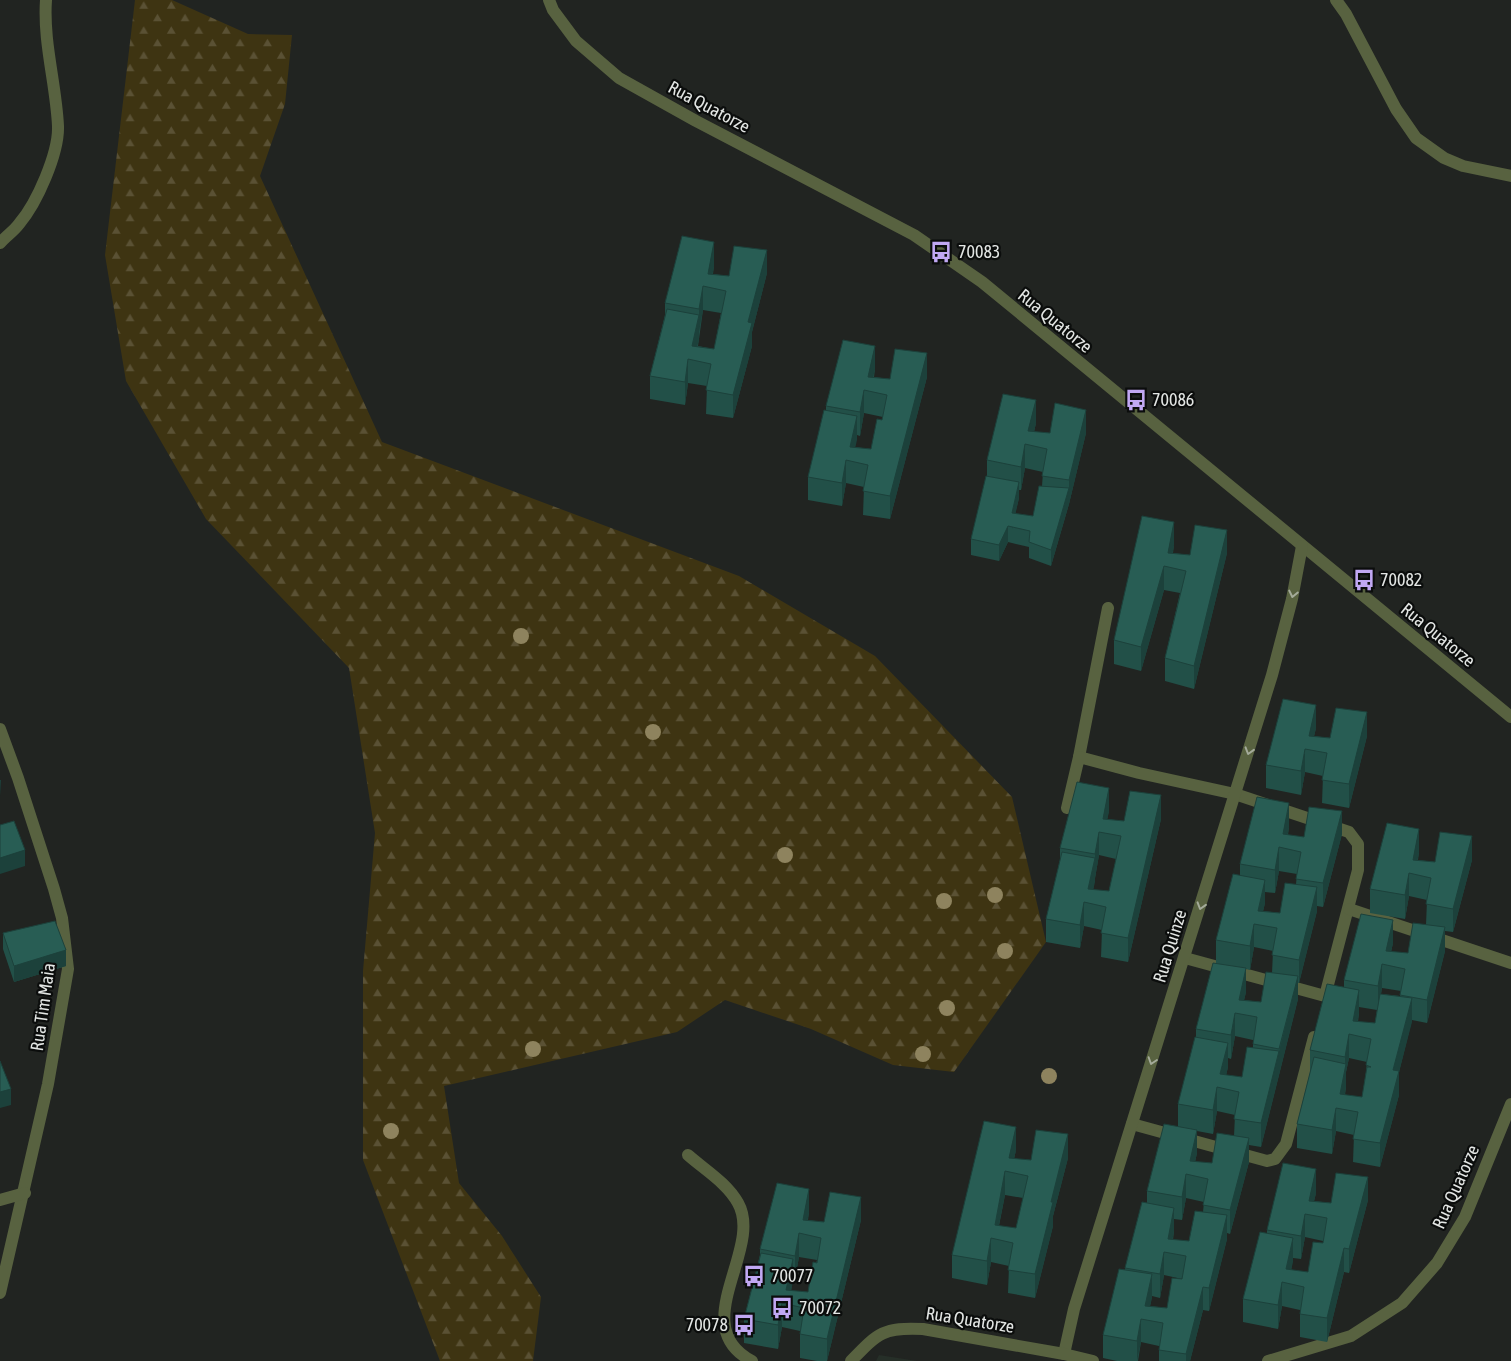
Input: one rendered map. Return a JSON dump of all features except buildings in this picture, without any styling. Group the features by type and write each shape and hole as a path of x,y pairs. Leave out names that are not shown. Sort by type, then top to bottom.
{"street":[{"path":"0,242 20,223 38,195 53,157 58,128 48,47 46,0"},
{"name":"Rua Quatorze","path":"549,0 553,10 576,41 619,78 696,121 914,236 982,282 1511,717"},
{"path":"1336,0 1350,22 1396,109 1416,138 1444,158 1463,166 1511,176"},
{"name":"Rua Quinze","path":"1064,1354 1074,1309 1272,675 1292,599 1302,546"},
{"path":"1067,808 1079,757 1108,608"},
{"name":"Rua Tim Maia","path":"0,729 54,888 64,927 68,969 48,1084 25,1193 0,1294"},
{"path":"1079,757 1235,794 1349,832 1358,844 1359,857 1349,909 1324,1001 1185,958"},
{"path":"1349,909 1511,964"},
{"path":"1132,1124 1267,1160 1275,1159 1286,1144 1318,1024"},
{"name":"Rua Quatorze","path":"1268,1361 1351,1336 1402,1303 1437,1263 1466,1217 1511,1104"},
{"path":"688,1156 725,1187 739,1204 743,1221 739,1251 724,1310 724,1330 732,1345 752,1361"},
{"path":"0,1200 25,1193"},
{"name":"Rua Quatorze","path":"851,1361 871,1340 884,1331 903,1328 923,1329 1064,1354 1093,1361"}],"shaded area":[{"path":"879,1355 917,1361 876,1361"}],"green space":[{"path":"135,0 172,0 248,34 292,35 285,104 260,176 382,442 739,576 875,656 1012,797 1046,942 954,1072 893,1065 811,1029 725,1000 677,1032 444,1086 459,1183 502,1236 541,1297 533,1361 440,1361 363,1160 363,971 375,833 349,668 206,519 126,381 105,255"}],"place":[{"name":"70083","path":"941,252"},
{"name":"70086","path":"1136,400"},
{"name":"70082","path":"1364,580"},
{"name":"70077","path":"754,1276"},
{"name":"70072","path":"782,1308"},
{"name":"70078","path":"744,1325"}]}
